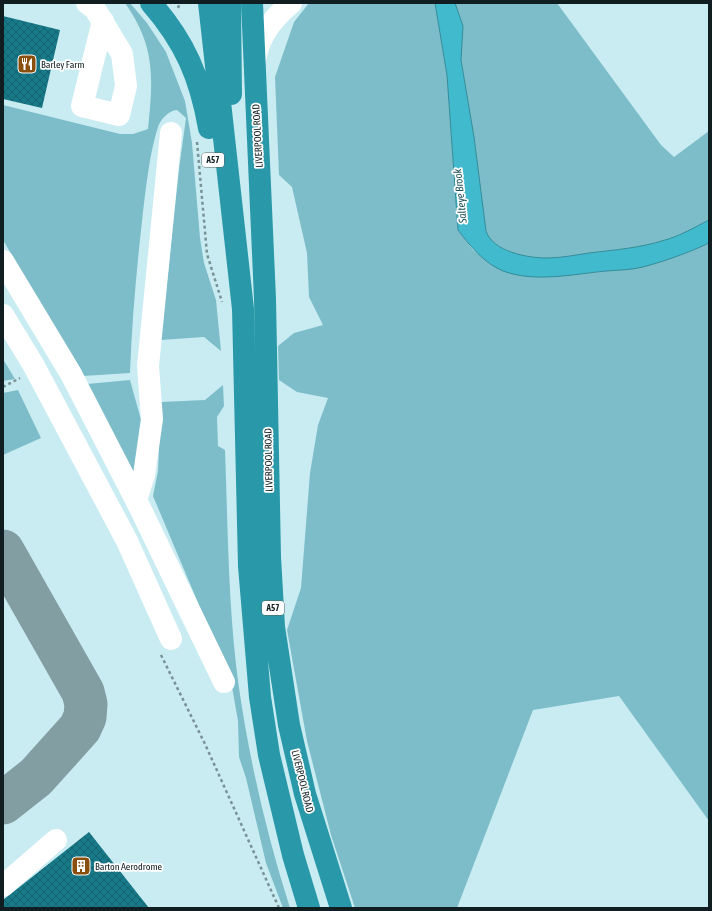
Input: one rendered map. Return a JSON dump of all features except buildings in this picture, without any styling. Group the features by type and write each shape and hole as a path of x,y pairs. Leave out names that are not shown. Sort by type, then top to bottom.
{"highway":[{"name":"A57","path":"151,3 164,18 184,48 195,71 203,96 210,130 218,215 229,273 243,309"},
{"name":"A57","path":"209,3 243,309 248,566 258,682 269,755 293,855 309,908"},
{"name":"A57","path":"226,157 232,105 230,3"},
{"name":"LIVERPOOL ROAD","path":"252,3 253,68 265,299 270,557 274,627 289,725 305,794 341,908"}],"street":[{"path":"87,3 95,9 103,21"},
{"path":"253,68 257,48 266,29 291,3"},
{"path":"136,500 144,475 152,419 148,366 171,133"},
{"path":"3,261 71,374 136,500 224,682"},
{"path":"3,315 34,366 127,541 171,639"},
{"path":"127,541 148,525"},
{"path":"3,886 56,840"}],"shaded area":[{"path":"125,3 130,3 147,23 166,52 185,101 192,143 200,238 204,263 216,300 221,351 204,337 161,340 179,169 186,118 177,110 174,110 165,116 159,124 149,169 137,272 130,373 83,376 3,240 3,105 120,134 133,134 148,129 151,94 150,64 142,34"},
{"path":"309,3 435,3 447,75 458,230 473,250 492,264 521,276 570,275 642,267 689,252 709,243 709,821 619,696 533,710 457,908 355,908 331,835 307,741 287,630 301,588 310,473 318,425 328,398 297,392 279,380 278,346 294,333 323,325 309,297 307,253 292,187 279,175 275,77 294,22"},
{"path":"455,3 557,3 661,145 674,157 709,131 709,220 676,236 656,243 563,257 530,257 503,249 496,244 486,231 474,137 461,60 463,26"},
{"path":"3,359 15,379 3,381"},
{"path":"130,380 143,427 133,476 87,384"},
{"path":"223,385 224,406 217,417 218,446 225,450 228,539 235,658 248,744 260,799 290,908 283,908 266,863 246,778 239,757 238,721 231,681 153,496 158,471 161,402 205,400"},
{"path":"18,390 41,438 3,455 3,393"}],"water":[{"name":"Salteye Brook","path":"435,3 455,3 463,26 461,60 474,137 486,231 496,244 503,249 530,257 563,257 656,243 676,236 709,220 709,243 651,265 638,268 554,277 515,275 496,268 484,259 458,230 447,75"}],"taxiway":[{"path":"3,551 83,692 86,704 85,717 80,728 36,777 3,803"}],"place":[{"name":"Barley Farm","path":"27,64"},
{"name":"Barton Aerodrome","path":"81,866"}]}
